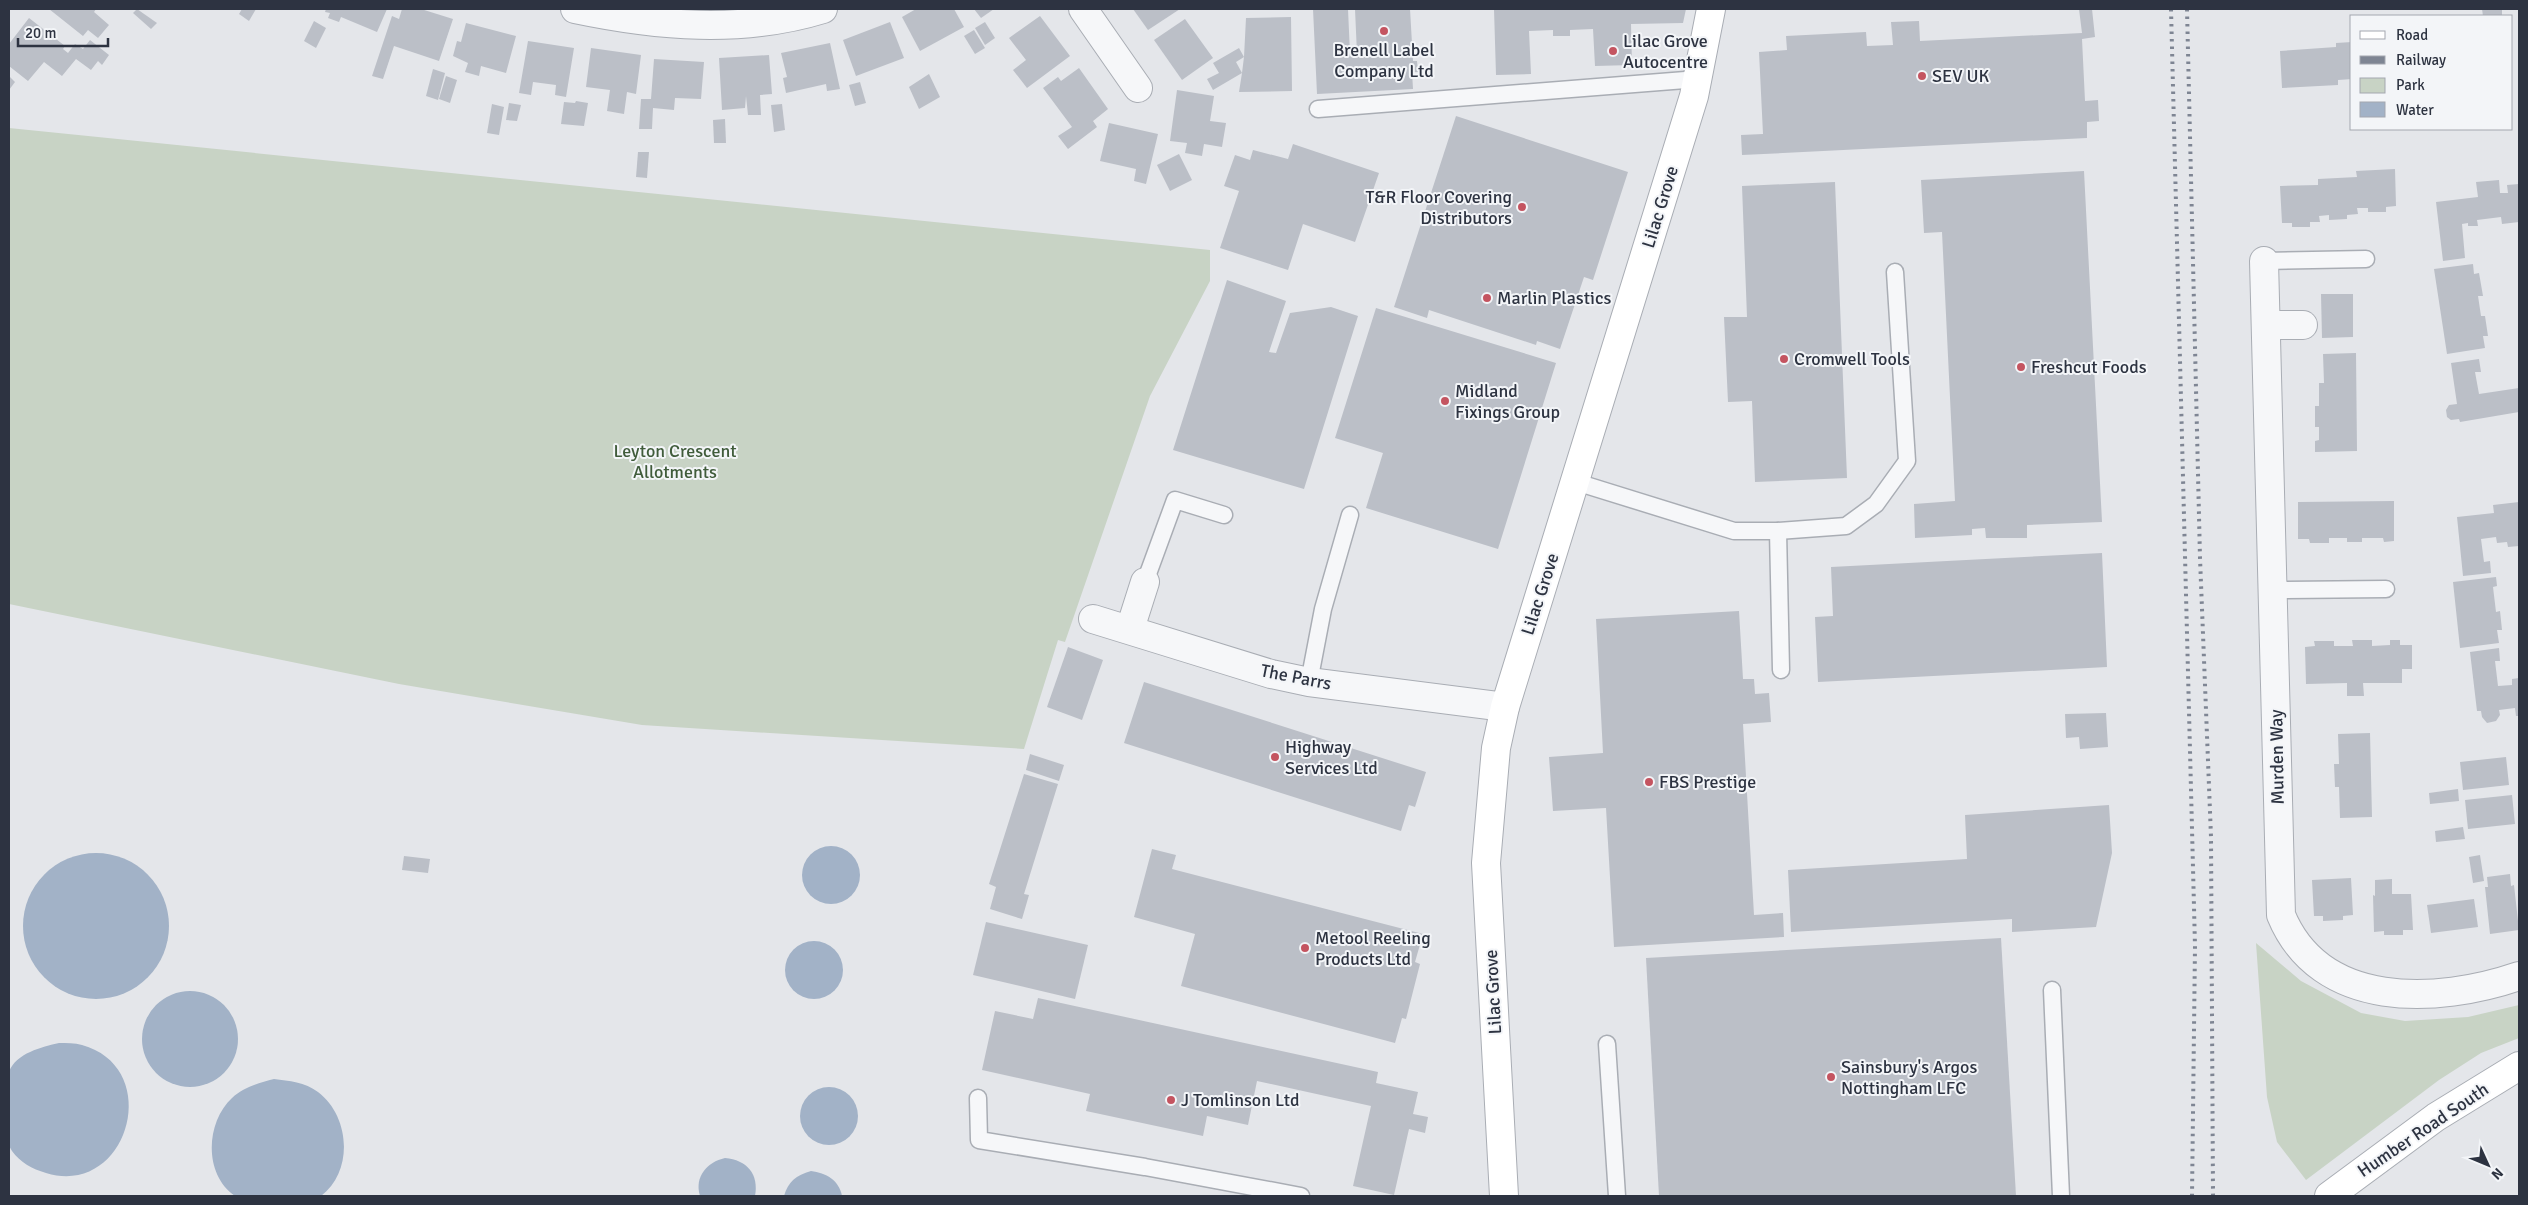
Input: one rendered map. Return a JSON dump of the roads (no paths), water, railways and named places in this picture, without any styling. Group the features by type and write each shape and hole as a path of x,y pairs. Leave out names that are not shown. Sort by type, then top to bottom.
{"street":[{"path":"575,9 639,21 691,26 732,24 772,19 823,9"},
{"path":"1082,9 1138,88"},
{"name":"Lilac Grove","path":"1504,1196 1486,863 1496,748 1505,707 1576,482 1698,78 1711,9"},
{"name":"Murden Way","path":"2264,261 2281,915 2290,935 2305,954 2331,974 2371,991 2397,994 2439,993 2485,988 2519,976"},
{"path":"2266,325 2303,325"},
{"path":"1130,628 1145,582"},
{"name":"The Parrs","path":"1093,619 1130,628 1270,674 1309,682 1505,707"},
{"name":"Humber Road South","path":"2329,1196 2436,1118 2519,1066"}],"lane":[{"path":"1318,109 1698,78"},
{"path":"2264,261 2366,259"},
{"path":"1576,482 1734,531 1778,531 1846,526 1876,504 1907,461 1895,272"},
{"path":"1145,582 1175,500 1224,515"},
{"path":"1309,682 1324,609 1350,515"},
{"path":"1778,531 1781,670"},
{"path":"2274,590 2386,590"},
{"path":"2052,990 2061,1196"},
{"path":"1607,1044 1617,1196"},
{"path":"978,1098 979,1140 1146,1167 1301,1196"}],"water":[{"path":"825,846 837,846 852,854 860,869 860,881 852,896 837,904 825,904 810,896 802,881 802,869 810,854"},
{"path":"96,853 124,859 136,865 147,875 157,886 163,898 169,926 163,954 157,966 147,977 136,987 124,993 96,999 68,993 56,987 45,977 35,966 29,954 23,926 29,898 35,886 45,875 56,865 68,859"},
{"path":"808,941 820,941 835,949 843,964 843,976 835,991 820,999 808,999 793,991 785,976 785,964 793,949"},
{"path":"190,991 208,995 224,1005 234,1021 238,1039 234,1057 224,1073 208,1083 190,1087 172,1083 156,1073 146,1057 142,1039 146,1021 156,1005 172,995"},
{"path":"59,1043 82,1045 108,1058 123,1078 129,1102 126,1127 115,1150 98,1167 74,1176 46,1173 31,1167 15,1155 10,1148 8,1139 8,1082 12,1065 30,1052"},
{"path":"274,1079 297,1082 308,1086 329,1102 337,1115 342,1129 343,1158 339,1173 332,1185 321,1196 235,1196 217,1175 213,1162 213,1134 223,1108 232,1098 247,1088"},
{"path":"823,1087 835,1087 850,1095 858,1110 858,1122 850,1137 835,1145 823,1145 808,1137 800,1122 800,1110 808,1095"},
{"path":"725,1158 740,1162 750,1170 755,1181 755,1196 700,1196 699,1183 704,1171 713,1163"},
{"path":"811,1171 831,1178 838,1186 842,1196 784,1196 793,1180"}],"railway":[{"path":"2171,9 2195,946 2192,1196"},
{"path":"2187,9 2200,558 2211,837 2213,1196"}],"place":[{"name":"Brenell Label Company Ltd","path":"1384,31"},
{"name":"Lilac Grove Autocentre","path":"1613,51"},
{"name":"SEV UK","path":"1922,76"},
{"name":"T&R Floor Covering Distributors","path":"1522,207"},
{"name":"Marlin Plastics","path":"1487,298"},
{"name":"Cromwell Tools","path":"1784,359"},
{"name":"Freshcut Foods","path":"2021,367"},
{"name":"Midland Fixings Group","path":"1445,401"},
{"name":"Highway Services Ltd","path":"1275,757"},
{"name":"FBS Prestige","path":"1649,782"},
{"name":"Metool Reeling Products Ltd","path":"1305,948"},
{"name":"Sainsbury's Argos Nottingham LFC","path":"1831,1077"},
{"name":"J Tomlinson Ltd","path":"1171,1100"}],"park label":[{"name":"Leyton Crescent Allotments","path":"675,461"}]}
